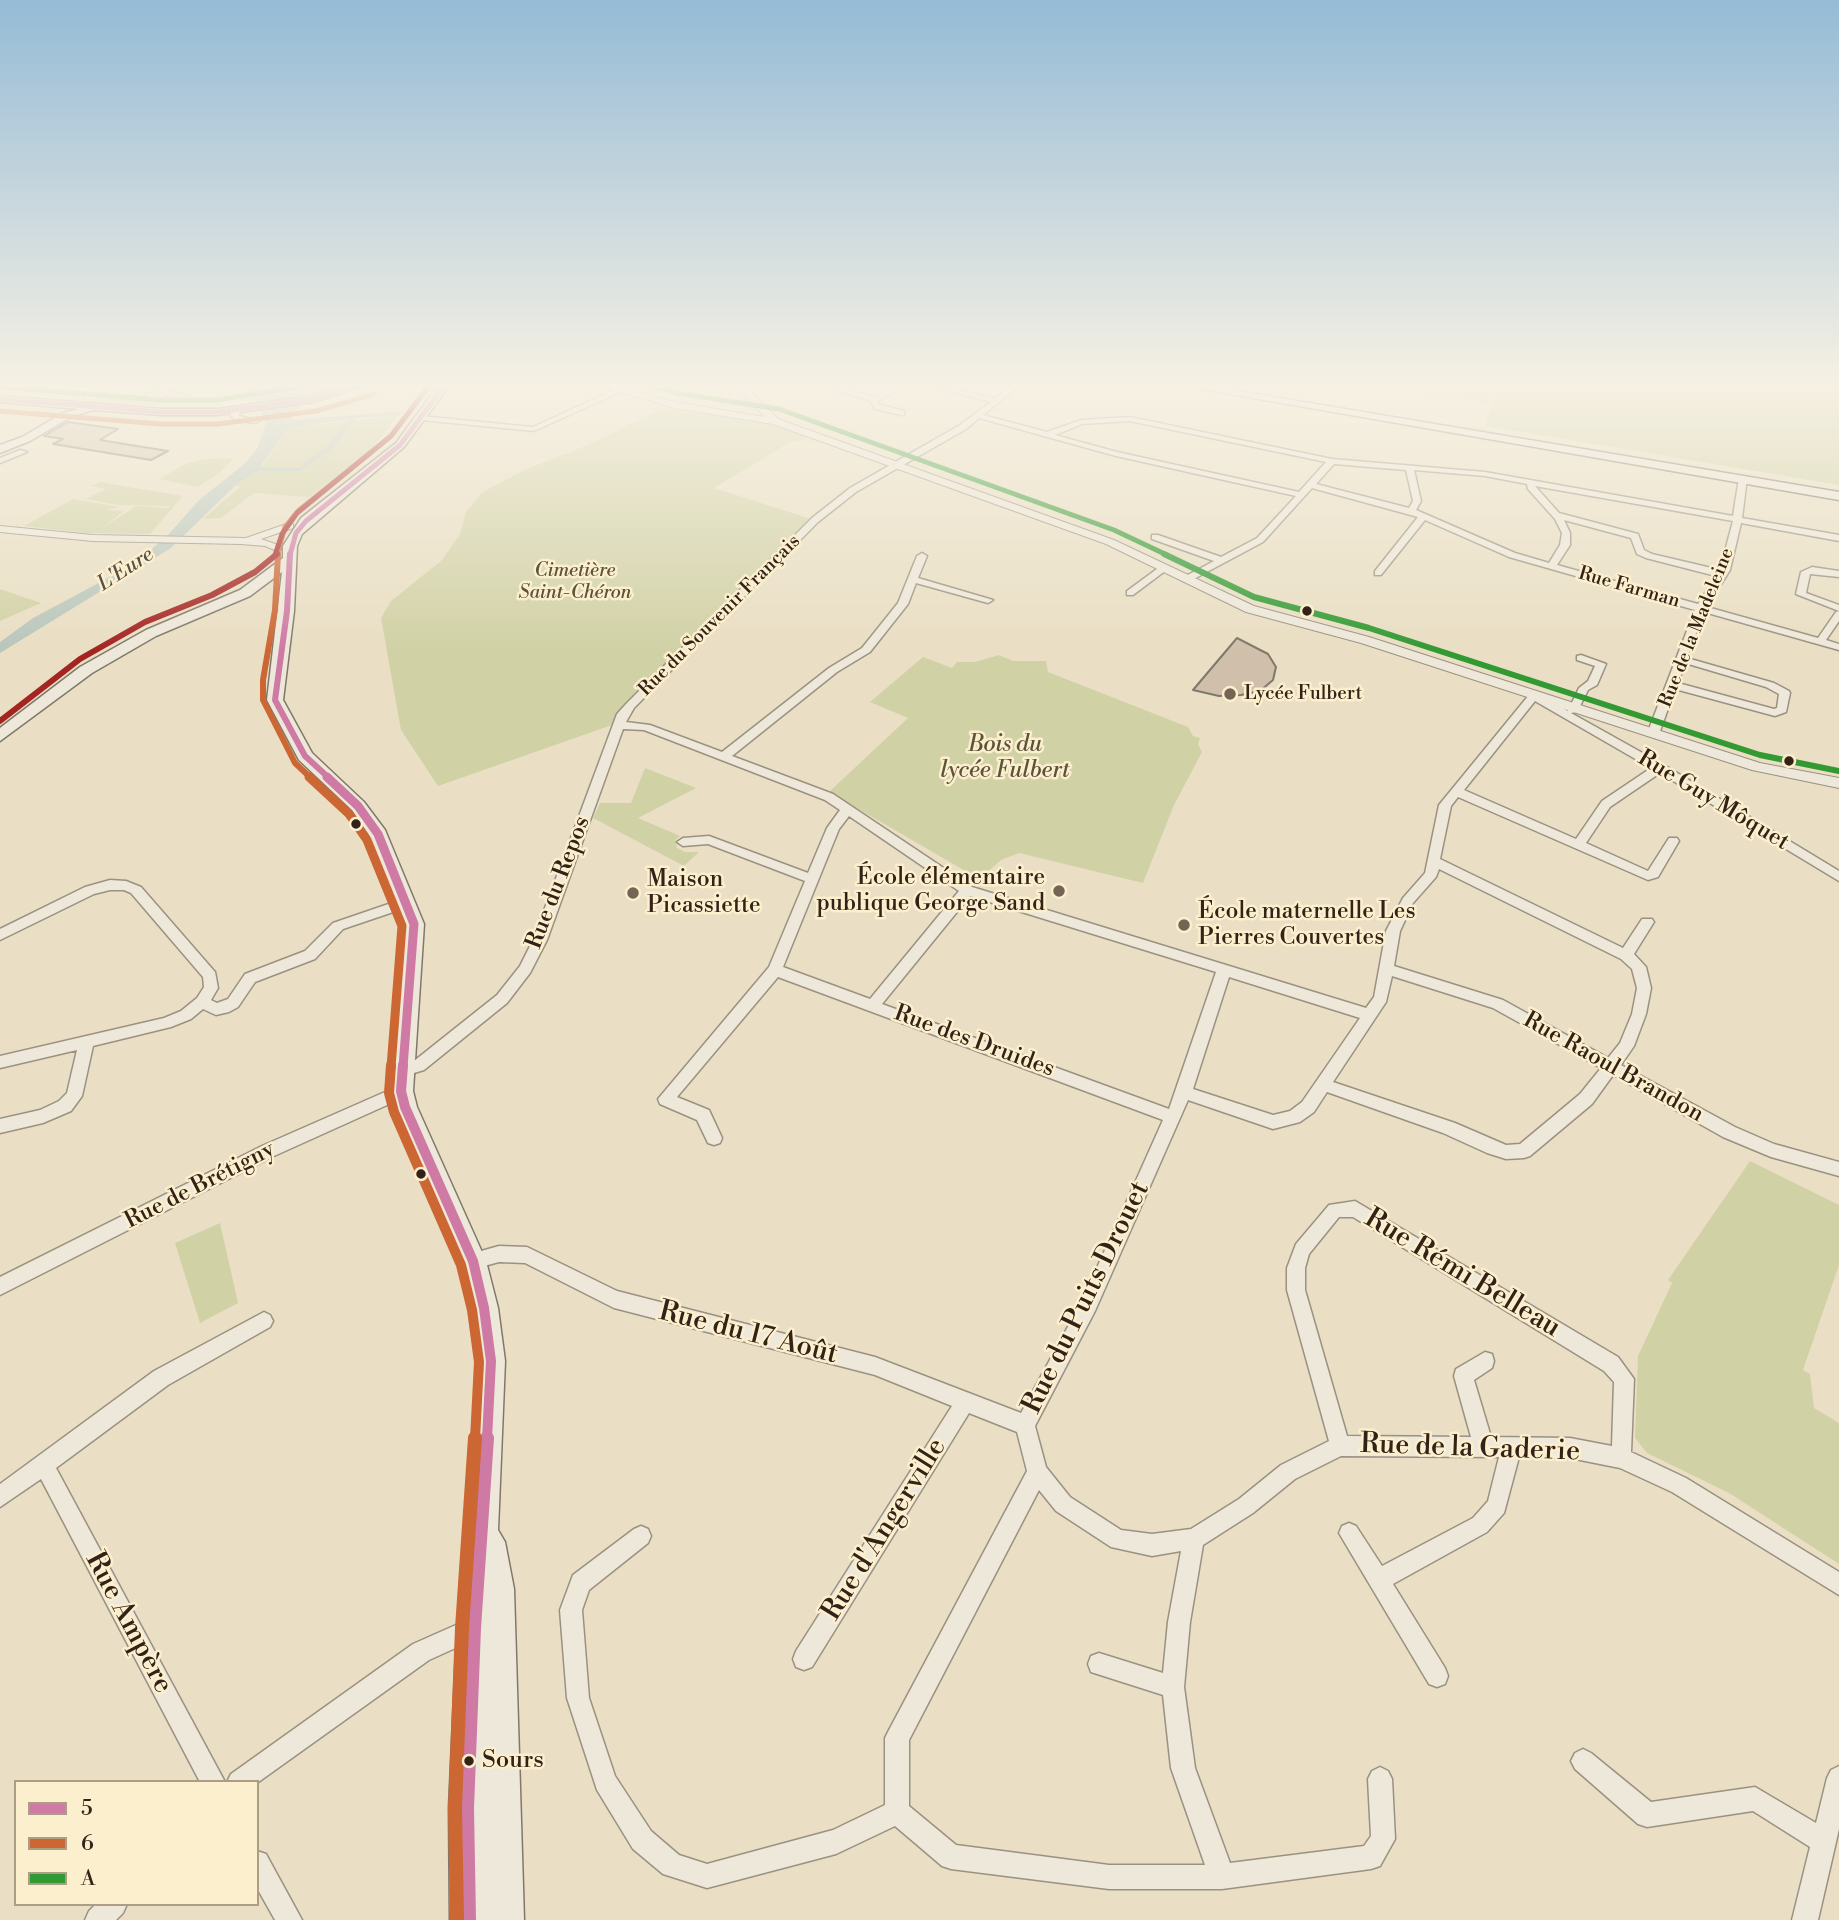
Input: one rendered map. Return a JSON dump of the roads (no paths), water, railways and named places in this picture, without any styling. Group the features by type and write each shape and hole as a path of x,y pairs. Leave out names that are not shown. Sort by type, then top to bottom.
{"main road":[{"path":"224,602 283,550 362,472"},
{"path":"0,736 86,670 151,633 224,602 262,582 306,521 367,472"},
{"path":"1707,472 1839,494"},
{"path":"1710,472 1839,494"},
{"path":"283,550 287,611 275,682 275,700 305,755 358,806 378,834 414,924 402,1081 405,1107 472,1261 484,1308 491,1361 484,1514 474,1628 467,1808 469,1920"},
{"path":"484,1514 498,1589 505,1920"}],"street":[{"name":"Rue du Souvenir Français","path":"620,725 630,706 815,520 853,490 889,472"},
{"path":"911,472 1110,542 1250,609 1365,640 1535,697 1580,715 1653,734 1757,767 1839,783"},
{"path":"1196,472 1303,495"},
{"path":"1187,579 1260,540 1323,472"},
{"path":"1410,472 1417,501 1411,511"},
{"path":"1449,472 1531,481 1839,538"},
{"name":"Rue de la Madeleine","path":"1653,734 1701,608 1722,575 1737,520 1743,478"},
{"path":"1531,481 1531,487 1556,515 1566,533 1565,545 1552,566"},
{"name":"Rue Farman","path":"1311,485 1411,511 1512,555 1839,647"},
{"path":"1556,515 1627,533 1635,536 1640,552 1722,575"},
{"path":"1378,573 1423,517"},
{"path":"0,529 42,535 247,540 283,550"},
{"path":"1156,537 1220,560"},
{"path":"247,540 283,550"},
{"path":"723,757 833,670 866,650 903,604 922,556"},
{"path":"1130,593 1164,568"},
{"path":"1839,574 1812,570 1806,572 1801,594 1839,608"},
{"path":"914,580 988,600"},
{"path":"1820,642 1839,614"},
{"path":"1580,715 1584,688 1593,683 1601,664 1581,659"},
{"path":"1672,685 1775,713 1782,710 1785,692 1770,685 1681,659"},
{"path":"1184,1092 1273,1122 1294,1117 1308,1107 1381,998 1394,931 1408,901 1431,874 1445,805 1535,697"},
{"name":"Rue Guy Môquet","path":"1580,715 1660,768 1839,877"},
{"path":"620,725 646,727 829,797 967,890 1223,972 1281,986 1370,1015"},
{"name":"Rue du Repos","path":"402,1081 502,999 525,969 540,940 620,725"},
{"path":"1578,845 1606,804 1660,768"},
{"path":"1456,791 1648,876 1653,874 1673,841"},
{"path":"714,1138 703,1115 666,1099 775,970 833,828 848,808"},
{"path":"683,842 709,840 812,878"},
{"path":"1325,1085 1449,1128 1487,1146 1506,1152 1524,1151 1586,1099 1626,1046 1639,1014 1644,988 1639,967 1626,955 1434,861"},
{"path":"0,935 90,890 110,885 126,886 136,890 210,976 211,988 202,1002 186,1015 166,1023 0,1062"},
{"path":"873,1005 967,890"},
{"path":"202,1002 216,1009 224,1009 233,1003 250,978 310,955 338,926 406,903"},
{"path":"1626,955 1647,922"},
{"name":"Rue Raoul Brandon","path":"1386,969 1498,1004 1728,1132 1771,1150 1839,1169"},
{"name":"Rue des Druides","path":"775,970 1173,1116"},
{"name":"Rue du Puits Drouet","path":"1037,1472 1025,1426 1089,1305 1184,1092 1223,972"},
{"path":"0,1126 43,1116 65,1106 74,1096 86,1043"},
{"name":"Rue de Brétigny","path":"0,1286 402,1081"},
{"name":"Rue Rémi Belleau","path":"1340,1446 1296,1290 1296,1268 1302,1251 1335,1210 1354,1209 1611,1364 1624,1379 1621,1458"},
{"name":"Rue du 17 Août","path":"472,1261 499,1254 527,1255 614,1299 875,1366 1025,1426"},
{"path":"0,1497 161,1378 264,1321"},
{"path":"1484,1448 1462,1376 1485,1361"},
{"name":"Rue d'Angerville","path":"804,1659 965,1402"},
{"name":"Rue de la Gaderie","path":"1037,1472 1063,1504 1118,1540 1152,1545 1194,1539 1246,1506 1288,1472 1340,1446 1570,1448 1621,1458 1679,1485 1839,1584"},
{"path":"1378,1580 1480,1525 1497,1506 1511,1448"},
{"name":"Rue Ampère","path":"44,1465 212,1780"},
{"path":"897,1812 897,1738 1037,1472"},
{"path":"1349,1533 1437,1676"},
{"path":"641,1536 581,1583 571,1610 578,1698 605,1782 642,1840 672,1865 707,1876 836,1842 897,1812"},
{"path":"1194,1539 1179,1622 1173,1687 1183,1769 1222,1877"},
{"path":"242,1780 421,1651 474,1628"},
{"path":"1099,1664 1173,1687"},
{"path":"1583,1761 1647,1815 1755,1799 1831,1828"},
{"path":"1805,1920 1831,1828 1839,1778"},
{"path":"897,1812 951,1857 1109,1877 1222,1877 1371,1857 1383,1839 1380,1779"},
{"path":"259,1867 289,1920"},
{"path":"97,1920 112,1906"}],"water":[{"name":"L'Eure","path":"235,472 258,472 237,484 171,548 0,653 0,642 33,618 136,563 169,534 198,501"}],"place":[{"name":"Lycée Fulbert","path":"1230,694"},
{"name":"École élémentaire publique George Sand","path":"1059,891"},
{"name":"Maison Picassiette","path":"633,893"},
{"name":"École maternelle Les Pierres Couvertes","path":"1184,925"},
{"name":"Sours","path":"469,1761"}],"park label":[{"name":"Cimetière Saint-Chéron","path":"575,582"},
{"name":"Bois du lycée Fulbert","path":"1005,758"}]}
